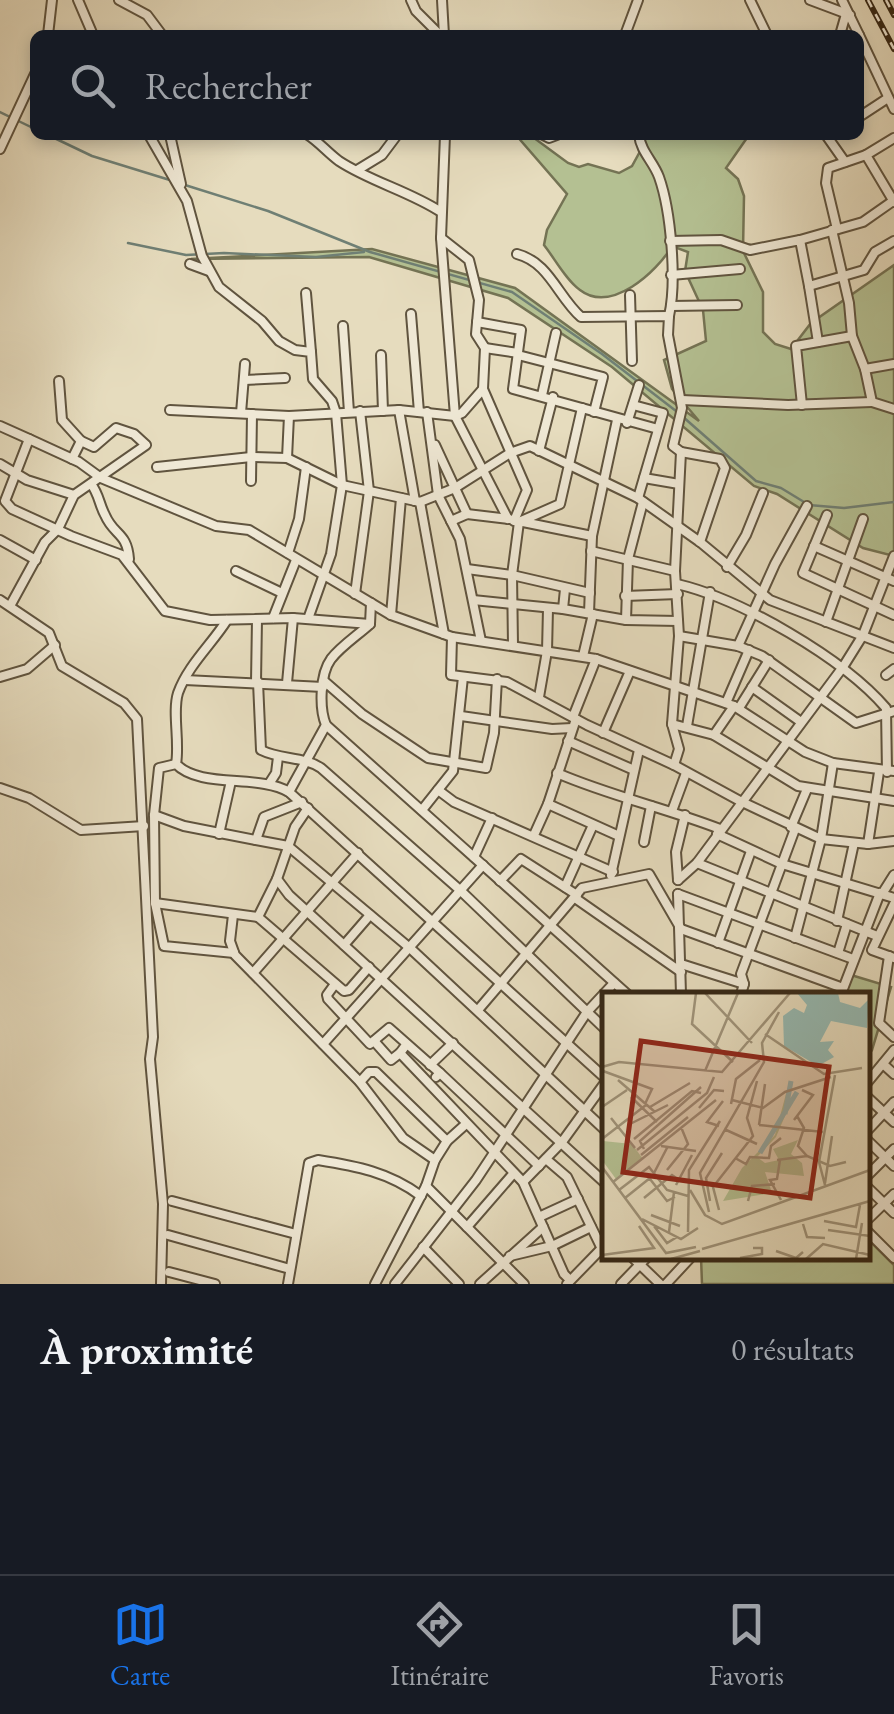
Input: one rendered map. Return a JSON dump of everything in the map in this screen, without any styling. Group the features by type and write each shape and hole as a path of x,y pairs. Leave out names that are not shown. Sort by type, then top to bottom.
{"street":[{"path":"49,30 52,0"},
{"path":"78,0 92,30"},
{"path":"119,0 148,15 158,30"},
{"path":"411,0 416,11 437,30"},
{"path":"442,0 442,30"},
{"path":"627,30 638,0"},
{"path":"750,0 765,30"},
{"path":"810,0 848,15"},
{"path":"842,0 856,30"},
{"path":"842,30 848,15"},
{"path":"864,46 894,109"},
{"path":"0,149 30,85"},
{"path":"864,114 888,98"},
{"path":"872,402 852,336 826,184 828,168 866,155 894,138"},
{"path":"153,140 182,190"},
{"path":"171,140 182,190 209,271 223,292 262,320 279,341 295,350 311,352"},
{"path":"314,140 340,161 414,195 441,212"},
{"path":"359,169 382,155 393,140"},
{"path":"445,140 441,212 455,416 514,520"},
{"path":"639,140 659,177 670,240 668,334 682,404 673,446 681,452 724,463 700,542"},
{"path":"831,140 845,162"},
{"path":"670,240 721,240 750,250 863,222 893,202 866,155"},
{"path":"442,238 469,260 478,297 477,336 485,348 484,389 527,490 514,520 513,645"},
{"path":"800,240 818,342"},
{"path":"809,286 864,270 875,252 894,242"},
{"path":"517,254 540,266 581,317 668,316"},
{"path":"190,264 209,271"},
{"path":"672,274 740,270"},
{"path":"306,293 314,378 336,412 342,485 324,577 308,619"},
{"path":"630,295 632,361"},
{"path":"671,306 737,305"},
{"path":"411,314 438,495 460,539 482,641"},
{"path":"477,322 521,330 513,389 658,429"},
{"path":"343,326 349,412"},
{"path":"539,450 556,332"},
{"path":"802,405 796,346 852,336"},
{"path":"485,348 602,377 594,412"},
{"path":"381,355 383,411"},
{"path":"242,413 244,364"},
{"path":"865,369 894,364"},
{"path":"244,380 285,378"},
{"path":"10,606 45,542 58,529 74,495 146,445 134,434 116,428 96,446 81,441 62,420 59,381"},
{"path":"627,423 639,385"},
{"path":"170,410 289,416 399,410 455,416 466,410 484,389"},
{"path":"682,404 872,402 894,410"},
{"path":"626,620 628,559 644,478 663,413 632,406"},
{"path":"514,520 560,504 582,408"},
{"path":"399,410 448,636 450,674 497,680 539,697 574,721 674,765 740,802 821,839 854,844 894,841"},
{"path":"356,594 369,491 360,411"},
{"path":"251,481 252,414"},
{"path":"287,458 289,416"},
{"path":"583,656 591,614 592,536 617,420"},
{"path":"0,426 72,459 100,478 216,526 246,529 391,615 448,636 596,659 733,706 807,753 833,763 887,772"},
{"path":"430,436 467,514"},
{"path":"28,440 2,500 12,509 117,552 165,611 228,620 293,618 370,624"},
{"path":"72,459 81,441"},
{"path":"157,468 252,457 287,458 342,485 418,501 455,488 510,453 530,446 640,500 677,524 762,595 894,648"},
{"path":"674,765 679,744 672,724 678,636 675,571 681,452"},
{"path":"0,464 27,480 74,495"},
{"path":"288,554 299,519 306,467"},
{"path":"644,478 678,484"},
{"path":"91,484 109,523 126,540 130,564"},
{"path":"727,567 763,492"},
{"path":"391,615 401,498"},
{"path":"738,646 807,506"},
{"path":"451,521 467,514 592,536"},
{"path":"827,515 803,573 894,615"},
{"path":"826,622 863,519"},
{"path":"0,540 36,560"},
{"path":"814,546 891,579"},
{"path":"591,551 675,571"},
{"path":"678,880 697,863 843,667 891,579 894,556"},
{"path":"273,618 296,560"},
{"path":"467,569 590,593"},
{"path":"236,571 282,593"},
{"path":"563,609 565,588"},
{"path":"626,596 678,589 710,592 843,667 891,712 887,772 875,798 868,844"},
{"path":"687,726 710,592"},
{"path":"0,600 49,633 62,666 124,703 135,715 144,826 150,1059 162,1204 161,1284"},
{"path":"473,600 626,620 678,622"},
{"path":"371,603 370,624 330,660 322,715 326,724 624,992"},
{"path":"539,697 547,652 548,608"},
{"path":"286,683 293,618"},
{"path":"257,619 260,747 265,753 305,760 322,768 461,891 602,1026"},
{"path":"176,764 177,699 185,680 228,620"},
{"path":"678,636 750,650 856,723 891,712"},
{"path":"0,678 27,669 55,645"},
{"path":"733,706 750,650"},
{"path":"534,834 548,804 596,659"},
{"path":"714,735 769,660"},
{"path":"603,733 630,670"},
{"path":"422,810 452,771 463,677"},
{"path":"185,680 324,684 430,759 488,766 497,680"},
{"path":"752,687 801,722"},
{"path":"461,716 552,729 574,721"},
{"path":"290,792 326,724"},
{"path":"672,724 714,735 807,789 894,801"},
{"path":"578,746 588,725"},
{"path":"568,741 634,770"},
{"path":"607,883 639,750"},
{"path":"268,784 277,772 278,756"},
{"path":"795,938 821,839 833,763"},
{"path":"176,764 183,771 268,784 290,792 502,981 602,1078"},
{"path":"176,764 157,772 154,815 156,903 164,946 234,953"},
{"path":"557,773 628,801 672,811 782,864 846,881 894,901 872,950 891,957 879,1020 894,1037"},
{"path":"672,811 686,773"},
{"path":"219,834 231,781"},
{"path":"0,788 46,807 81,830 144,826"},
{"path":"742,992 741,974 807,789"},
{"path":"438,790 454,802 534,834 612,872"},
{"path":"548,804 619,836"},
{"path":"256,840 264,818 305,805"},
{"path":"258,917 277,880 305,805"},
{"path":"644,842 651,806"},
{"path":"154,815 219,834 287,845 411,949 602,1127"},
{"path":"681,992 676,852 684,816"},
{"path":"474,857 492,818"},
{"path":"565,886 594,825"},
{"path":"837,921 854,844"},
{"path":"718,943 751,851"},
{"path":"253,973 358,852"},
{"path":"500,881 521,860 565,886 681,968 744,984"},
{"path":"697,863 877,936"},
{"path":"323,1044 483,865"},
{"path":"478,1010 582,888 650,874 681,929 842,991 881,893 894,875"},
{"path":"277,880 602,1180"},
{"path":"678,894 853,958"},
{"path":"156,903 258,917 344,991 369,967"},
{"path":"233,915 230,941 234,953 360,1082 403,1138 435,1160"},
{"path":"344,944 370,915"},
{"path":"838,954 847,924"},
{"path":"335,984 327,997 370,1044 388,1028 430,1084 523,1182 568,1282 602,1248"},
{"path":"606,992 614,984"},
{"path":"395,1284 481,1174 587,1012 602,996"},
{"path":"374,1041 392,1060 403,1049"},
{"path":"430,1065 454,1043"},
{"path":"403,1049 440,1073 506,1137 568,1177 602,1245"},
{"path":"871,1072 894,1050"},
{"path":"883,1064 894,1074"},
{"path":"360,1082 373,1072 447,1141"},
{"path":"430,1084 440,1073"},
{"path":"523,1182 562,1142 602,1083"},
{"path":"374,1100 388,1084"},
{"path":"869,1099 894,1122"},
{"path":"869,1132 894,1102"},
{"path":"375,1284 435,1160 447,1141 466,1124"},
{"path":"869,1139 894,1166"},
{"path":"869,1174 894,1149"},
{"path":"288,1284 309,1163 318,1160 377,1171 423,1191 506,1259 524,1284"},
{"path":"481,1174 497,1192"},
{"path":"467,1227 513,1174"},
{"path":"869,1189 894,1213"},
{"path":"869,1219 894,1194"},
{"path":"539,1217 578,1198"},
{"path":"172,1202 296,1234"},
{"path":"506,1259 552,1246 591,1226"},
{"path":"480,1284 543,1227"},
{"path":"869,1233 894,1258"},
{"path":"168,1236 290,1269"},
{"path":"886,1249 894,1241"},
{"path":"422,1246 460,1284"},
{"path":"634,1259 663,1284 689,1259"},
{"path":"621,1284 645,1259"},
{"path":"169,1272 215,1284"},
{"path":"402,1274 411,1284"}],"green space":[{"path":"520,140 537,140 579,167 588,164 619,173 632,166 643,146 638,140 746,140 726,168 738,179 744,196 743,251 763,292 763,332 775,344 791,349 811,323 894,265 894,556 863,548 777,494 754,486 612,367 508,298 369,257 191,259 372,249 515,288 699,421 672,389 664,360 706,341 703,310 685,271 688,252 672,246 656,267 632,287 605,297 592,296 565,275 544,245 547,230 567,194"},
{"path":"851,975 891,987 872,1050 869,992 846,992"},
{"path":"869,1240 894,1265 894,1284 702,1284 701,1259 869,1259"}],"waterway":[{"path":"0,112 30,127"},
{"path":"58,140 92,156 173,181"},
{"path":"185,185 268,211 370,252 512,292 676,411"},
{"path":"128,243 186,255 316,257 364,252"},
{"path":"682,416 756,481 781,488 809,505 844,508 894,502"}],"railway":[{"path":"868,0 894,49"},
{"path":"886,0 894,15"}]}
